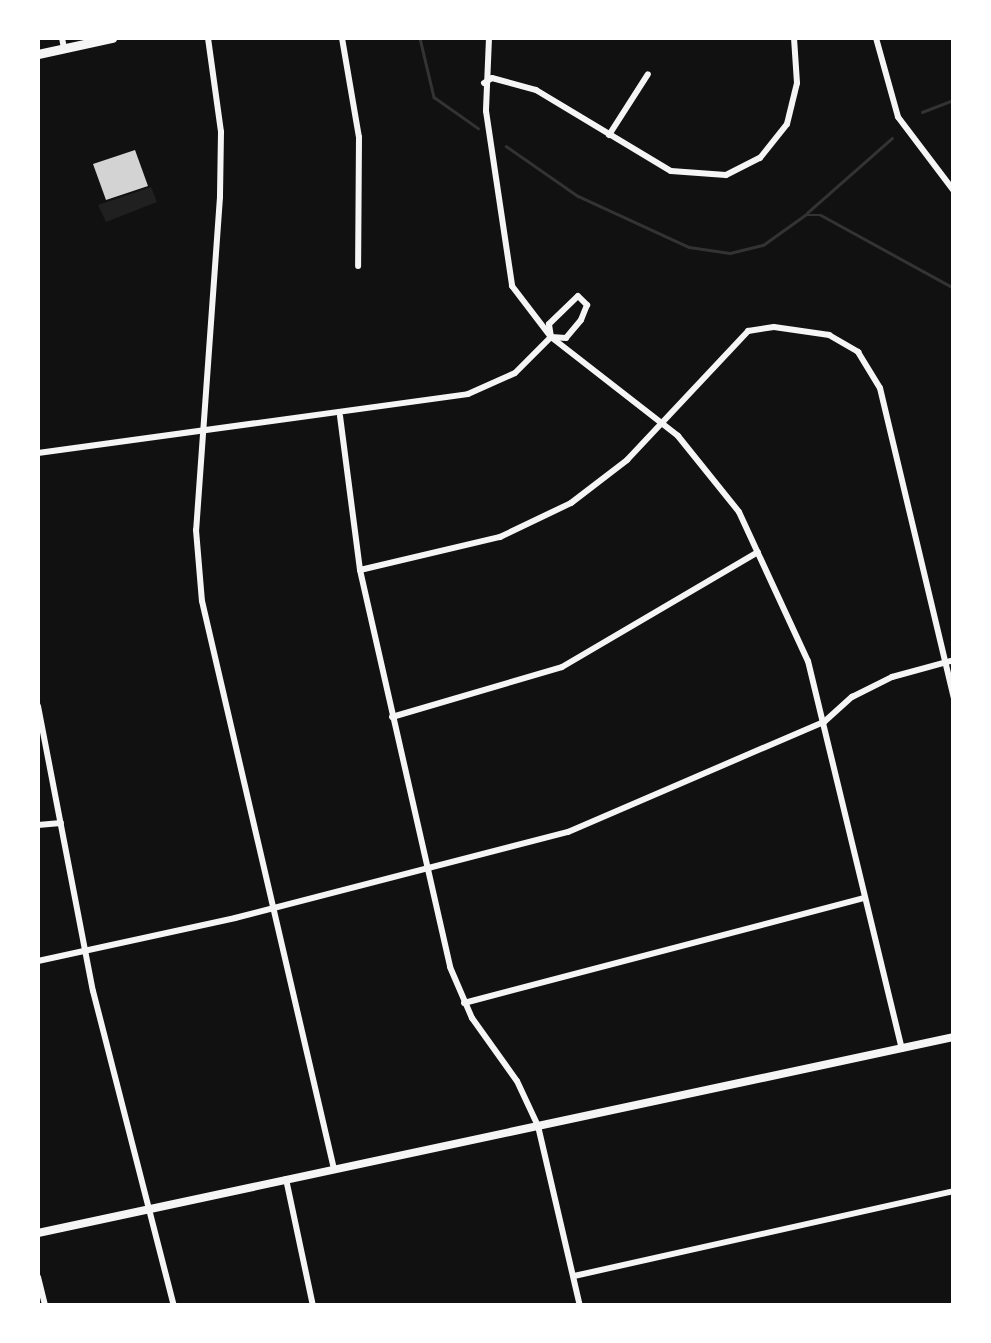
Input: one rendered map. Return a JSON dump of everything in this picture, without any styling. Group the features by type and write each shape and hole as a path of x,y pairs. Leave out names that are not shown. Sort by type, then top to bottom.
{"main road":[{"path":"38,54 63,43 112,38"}],"street":[{"path":"208,38 221,132 220,278 201,431 196,530 202,600 334,1170"},
{"path":"342,38 357,108 358,266"},
{"path":"489,38 484,83 506,268 521,304 551,338 661,421 711,472 758,552 808,660 902,1049"},
{"path":"484,83 492,78 536,90 684,175 741,170 772,146 786,124 797,84 794,38"},
{"path":"876,38 904,128 954,190"},
{"path":"609,135 648,74"},
{"path":"38,454 340,416 484,390 515,373 551,338 566,338 582,320 584,298 568,299 549,324 551,338"},
{"path":"360,570 472,545 550,516 610,475 748,331 816,332 848,345 867,362 880,388 949,661 954,698"},
{"path":"340,416 360,570 427,870 464,1003 517,1081 538,1126 580,1306"},
{"path":"392,717 562,668 621,638 758,552"},
{"path":"38,961 272,909 590,824 824,722 866,690 949,661"},
{"path":"38,706 86,951 174,1306"},
{"path":"38,825 61,823"},
{"path":"464,1003 864,898"},
{"path":"38,1233 954,1037"},
{"path":"286,1179 312,1306"},
{"path":"574,1276 954,1191"},
{"path":"38,1278 44,1306"}],"shaded area":[{"path":"151,187 157,202 106,222 98,205"}],"building":[{"path":"135,150 148,186 106,200 93,164"}],"waterway":[{"path":"420,38 434,97 478,128"},
{"path":"922,112 954,100"},
{"path":"807,213 892,138"},
{"path":"506,146 578,196 689,247 730,253 763,245 805,215 821,215 954,288"}]}
